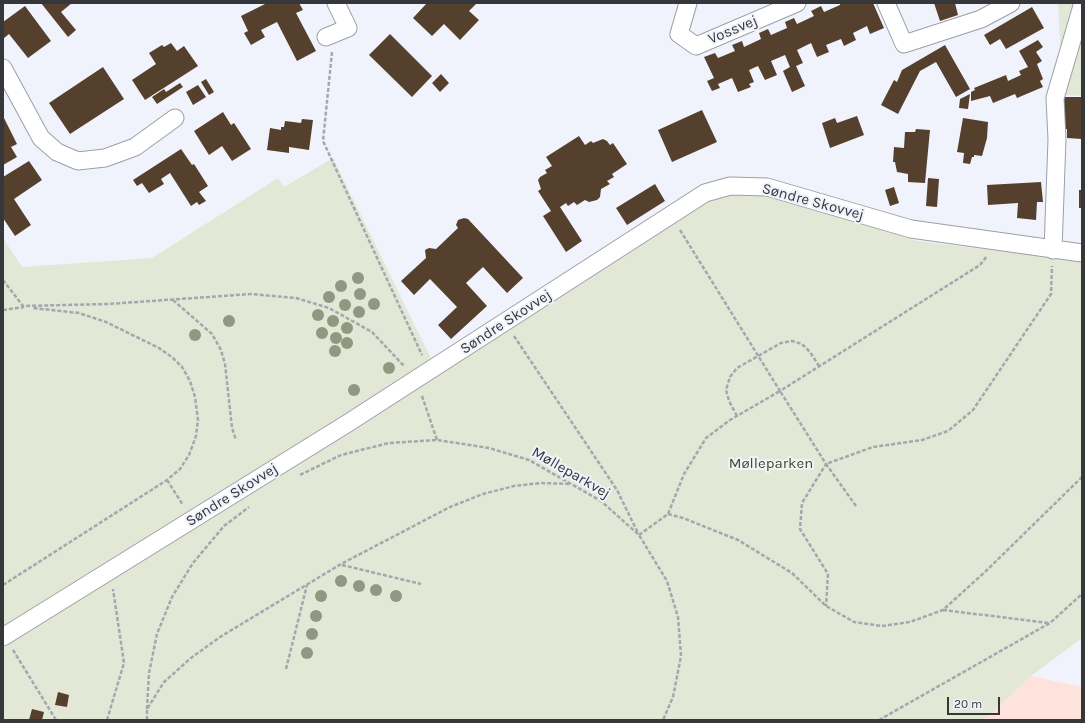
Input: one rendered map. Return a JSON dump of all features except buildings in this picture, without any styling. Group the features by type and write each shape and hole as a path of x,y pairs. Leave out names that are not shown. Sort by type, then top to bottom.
{"street":[{"path":"330,36 348,28 336,3"},
{"name":"Vossvej","path":"688,3 679,34 696,46 797,3"},
{"path":"886,3 904,44 981,19 1011,3"},
{"path":"1053,250 1057,139 1055,98 1082,6"},
{"path":"3,68 41,138 57,152 78,161 105,158 135,147 175,118"},
{"name":"Søndre Skovvej","path":"3,637 423,375 704,193 730,186 767,187 911,229 1082,253"}],"path":[{"path":"330,36 323,142 423,375 437,440"},
{"path":"670,214 826,464 856,506"},
{"path":"505,323 617,490 639,535 668,514 684,474 706,438 737,416 780,391 980,265 998,242"},
{"path":"826,606 828,574 800,529 802,503 826,464 873,447 922,440 948,431 973,410 1051,294 1053,250"},
{"path":"3,280 23,306 79,313 106,322 159,348 173,358 182,367 190,381 195,397 198,420 196,436 189,455 180,469 167,480 3,585"},
{"path":"3,310 23,306 173,300 251,294 296,298 329,308 372,332 423,375"},
{"path":"173,300 212,334 221,350 225,364 232,428 236,440"},
{"path":"737,416 729,401 726,390 730,377 737,368 781,343 792,341 802,344 810,352 819,366"},
{"name":"Mølleparkvej","path":"299,475 341,455 382,444 437,440 489,448 529,460 574,484 601,501 639,535 667,581 678,617 681,656 673,697 663,720"},
{"path":"668,514 683,518 738,540 792,573 826,606 854,622 882,626 910,622 942,610 986,571 1082,477"},
{"path":"167,480 192,520"},
{"path":"147,709 164,682 191,658 220,637 341,564 450,507 483,494 514,486 541,482 574,484"},
{"path":"147,720 149,672 157,634 172,597 193,563 224,526 254,503"},
{"path":"341,564 421,584"},
{"path":"107,720 124,663 110,571"},
{"path":"286,669 308,584"},
{"path":"879,720 1050,623 1082,594"},
{"path":"942,610 1050,623"},
{"path":"21,662 56,720"}],"shaded area":[{"path":"1031,676 1082,687 1082,720 984,720"}],"green space":[{"path":"1058,3 1082,3 1082,96 1063,95"},
{"name":"Mølleparken","path":"333,158 438,373 707,201 731,195 758,194 784,199 917,241 1082,261 1082,638 1031,676 984,720 3,720 3,238 22,267 152,258 278,178 284,187"}]}
